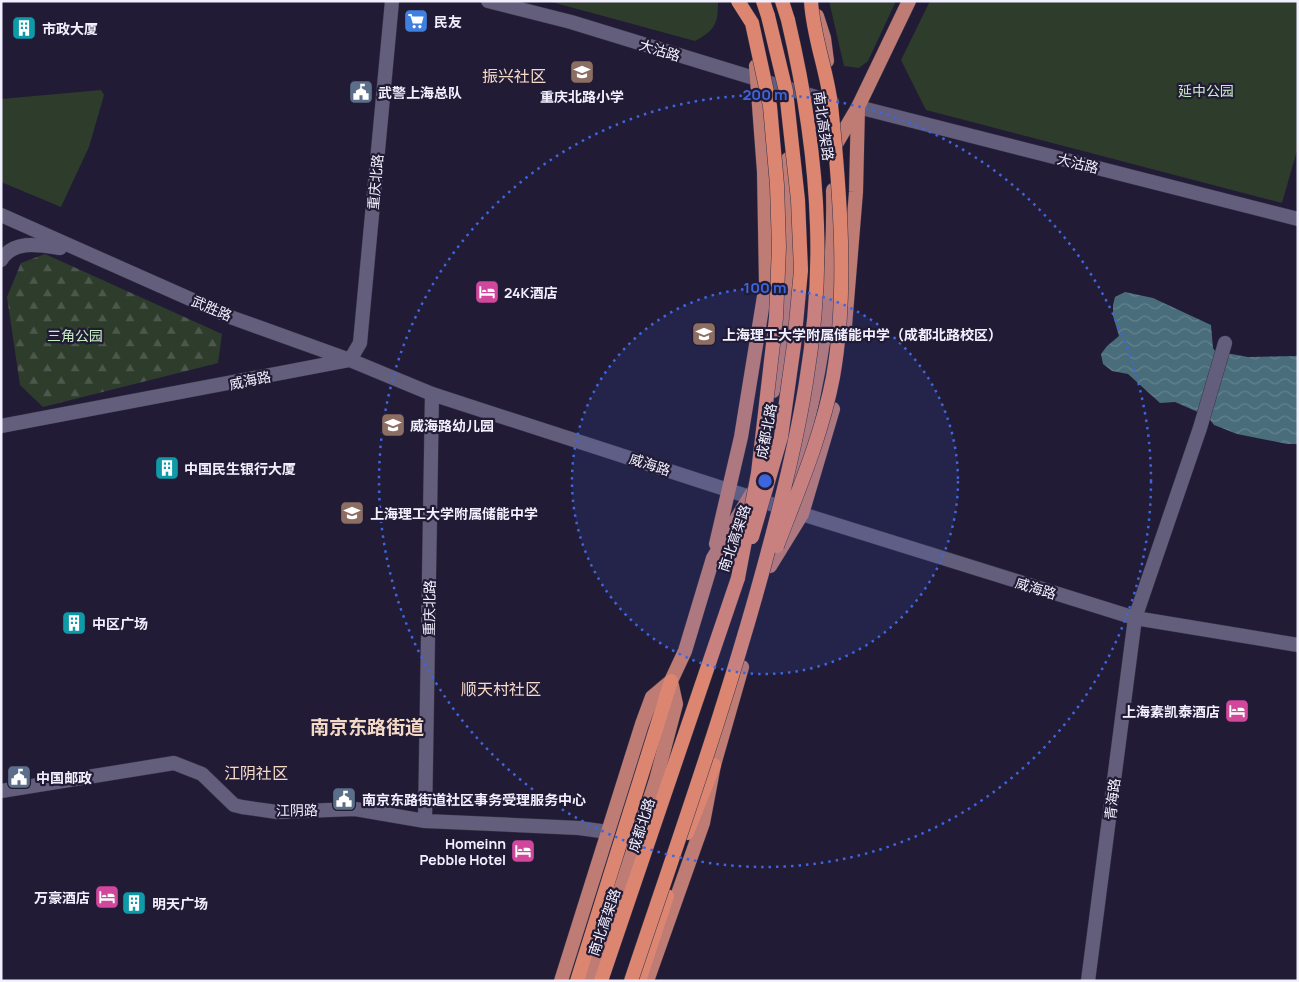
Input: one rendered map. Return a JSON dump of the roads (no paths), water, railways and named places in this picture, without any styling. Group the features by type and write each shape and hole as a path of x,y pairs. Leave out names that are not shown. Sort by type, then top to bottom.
{"highway":[{"path":"738,1 752,23"},
{"path":"738,578 758,473 776,318 779,247 778,185 770,106 752,23 745,1"},
{"name":"南北高架路","path":"601,981 759,520 781,437 794,346 801,270 798,200 786,91 763,1"},
{"name":"南北高架路","path":"630,981 754,605 788,473 804,395 811,349 816,284 818,228 814,156 801,79 782,1"},
{"path":"754,605 815,443 828,399 838,339 842,285 831,104 812,25 810,1"},
{"path":"577,981 671,681"},
{"path":"639,981 687,833 714,765"}],"main road":[{"path":"713,558 730,490 754,366 766,270 758,80 745,1"},
{"name":"成都北路","path":"591,981 656,780 676,704 671,681 685,651 713,558 752,497 783,340 790,289 791,241 788,146 778,38 769,1"},
{"path":"647,981 703,822 714,765 770,566 814,393 832,237 832,102 824,38 810,1"},
{"path":"832,152 858,107 908,1"},
{"path":"761,131 782,92"},
{"path":"770,566 802,514 835,400 851,274 858,107"},
{"path":"832,237 851,274"},
{"path":"766,270 791,241"},
{"path":"799,457 835,400"},
{"path":"561,981 652,697 671,681"},
{"path":"630,981 687,794 714,765"}],"street":[{"name":"重庆北路","path":"350,360 360,343 392,1"},
{"name":"大沽路","path":"488,1 571,22 758,80 782,92 832,102"},
{"name":"大沽路","path":"858,107 1298,219"},
{"name":"武胜路","path":"1,215 76,250 233,318 350,360"},
{"name":"武胜路","path":"1,260 4,254 19,246 32,244 76,250"},
{"name":"青海路","path":"1088,981 1135,618 1200,428 1225,345"},
{"name":"威海路","path":"1,426 350,360 432,394 802,514 1135,618 1298,645"},
{"name":"重庆北路","path":"425,821 432,394"},
{"name":"江阴路","path":"1,791 174,763 202,774 234,805 277,812 355,809 425,821 579,828 608,832"}],"water":[{"path":"1125,292 1153,298 1211,325 1213,348 1215,351 1248,357 1298,356 1298,444 1287,444 1237,434 1214,425 1207,416 1175,402 1160,403 1128,374 1112,371 1103,364 1101,354 1119,336 1113,316 1115,297"}],"place":[{"name":"民友","path":"416,21"},
{"name":"市政大厦","path":"24,28"},
{"name":"重庆北路小学","path":"582,72"},
{"name":"武警上海总队","path":"361,92"},
{"name":"24K酒店","path":"487,292"},
{"name":"上海理工大学附属储能中学（成都北路校区）","path":"704,334"},
{"name":"威海路幼儿园","path":"393,425"},
{"name":"中国民生银行大厦","path":"167,468"},
{"name":"上海理工大学附属储能中学","path":"352,513"},
{"name":"中区广场","path":"74,623"},
{"name":"上海素凯泰酒店","path":"1237,711"},
{"name":"中国邮政","path":"19,777"},
{"name":"南京东路街道社区事务受理服务中心","path":"344,799"},
{"name":"Homeinn Pebble Hotel","path":"523,851"},
{"name":"万豪酒店","path":"107,897"},
{"name":"明天广场","path":"134,903"}],"district":[{"name":"振兴社区","path":"514,76"},
{"name":"顺天村社区","path":"501,689"},
{"name":"南京东路街道","path":"367,727"},
{"name":"江阴社区","path":"256,773"}],"park label":[{"name":"延中公园","path":"1206,90"},
{"name":"三角公园","path":"75,335"}]}
